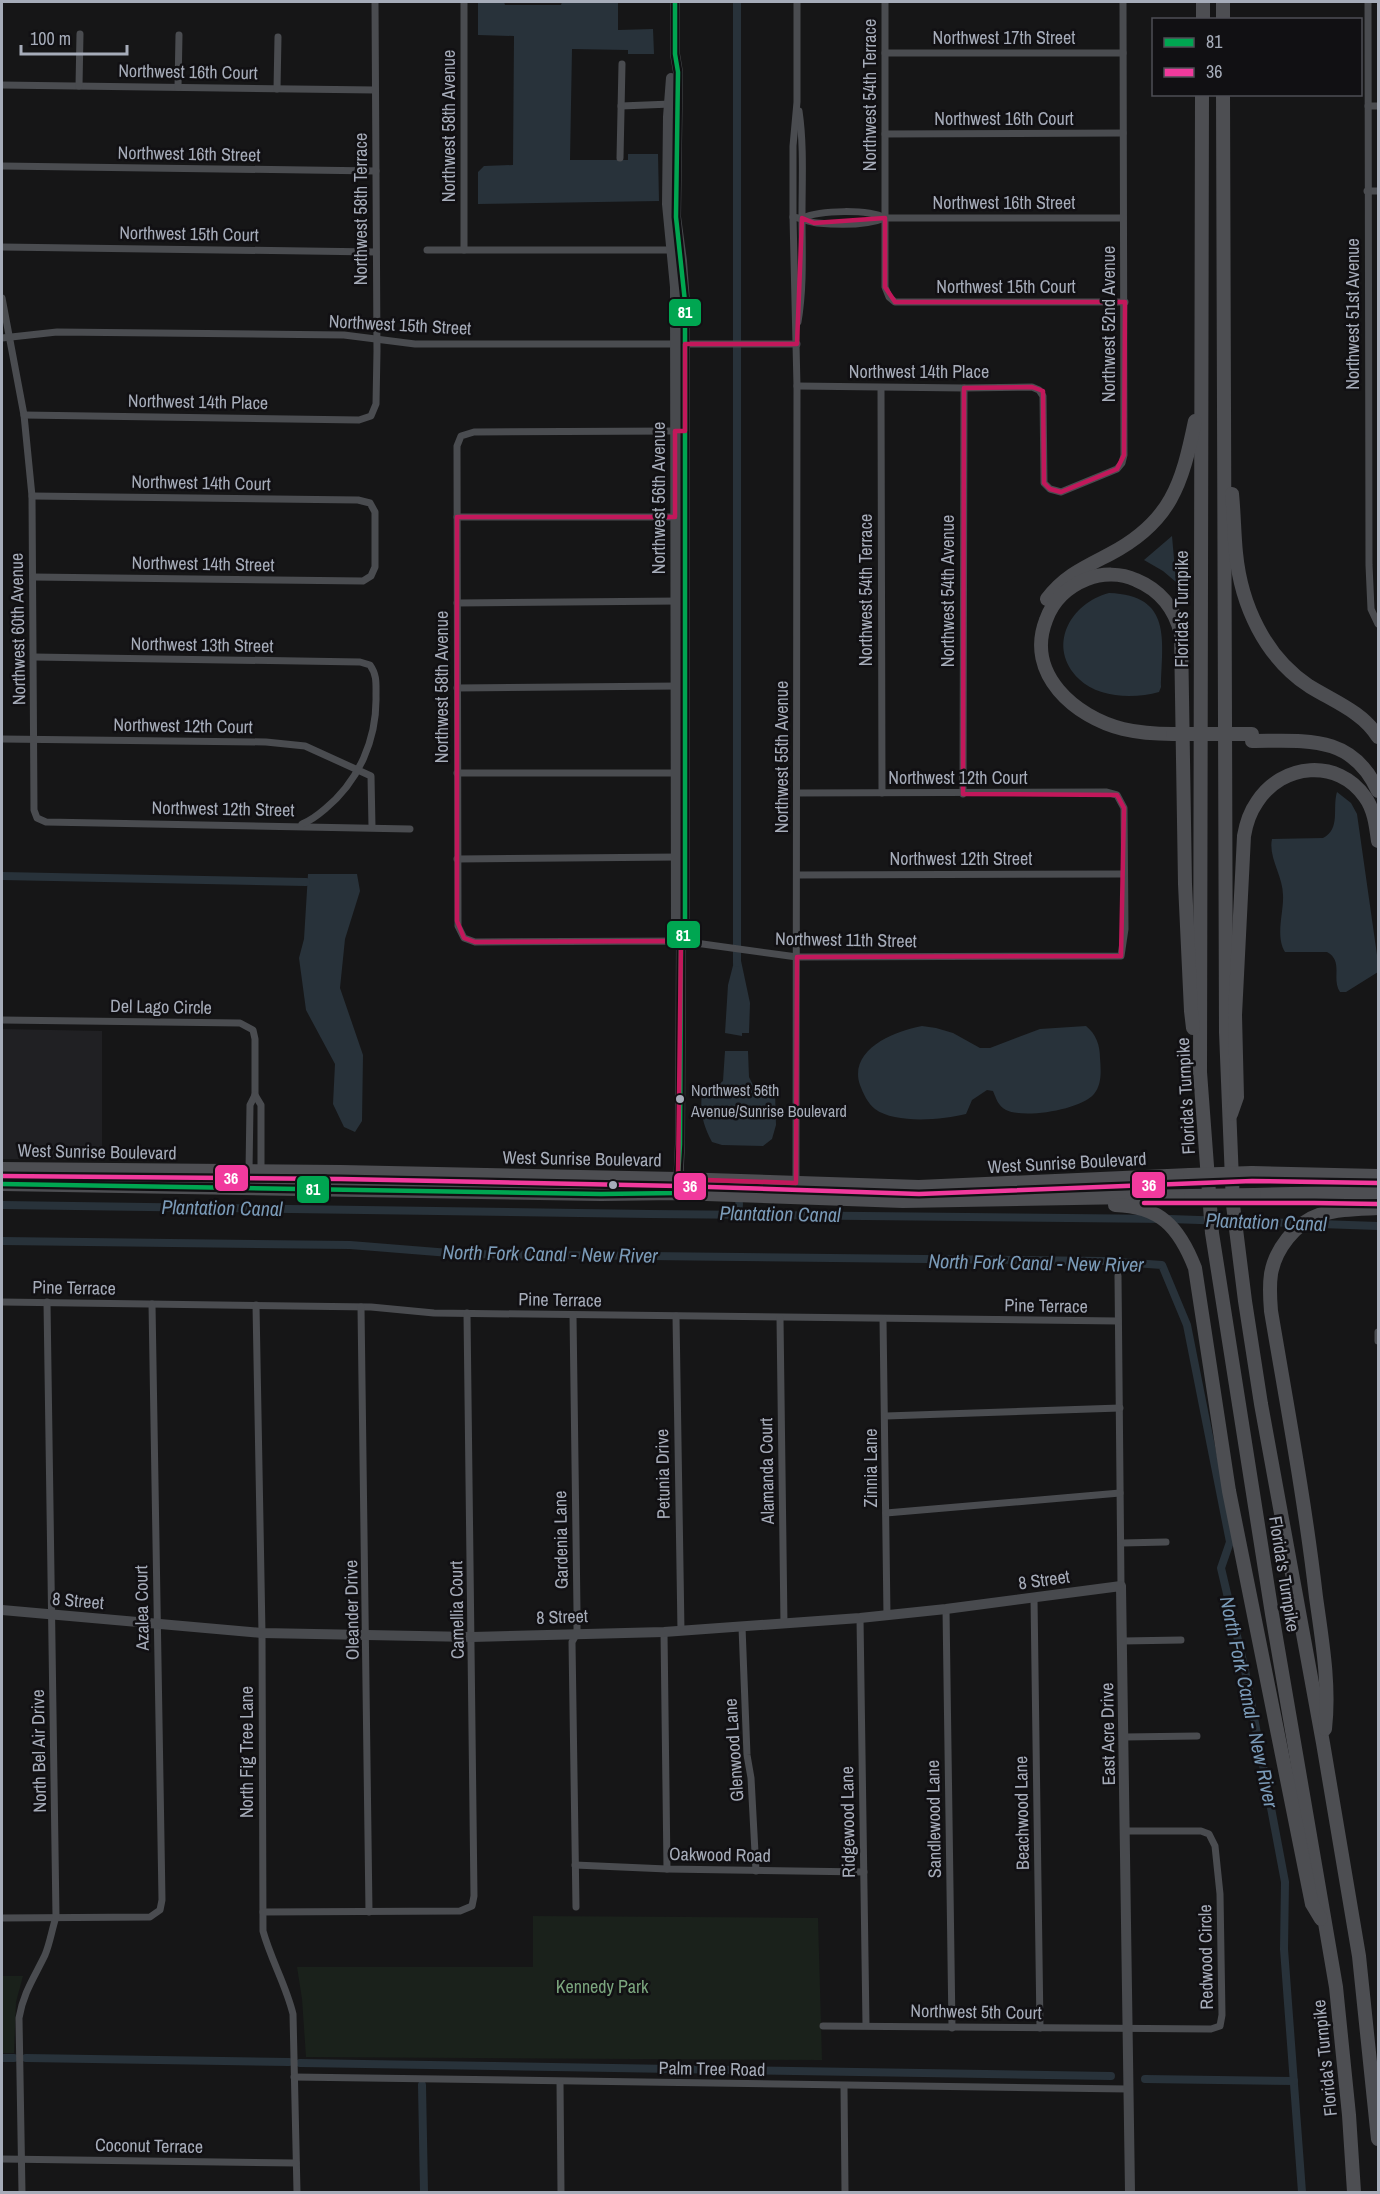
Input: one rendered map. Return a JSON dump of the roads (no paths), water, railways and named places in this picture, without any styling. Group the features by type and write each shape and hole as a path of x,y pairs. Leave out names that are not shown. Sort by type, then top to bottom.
{"highway":[{"path":"1203,2 1203,18"},
{"path":"1222,2 1223,18"},
{"name":"Florida's Turnpike","path":"1202,96 1200,1072 1212,1233 1272,1614 1336,1987 1349,2115 1354,2193"},
{"name":"Florida's Turnpike","path":"1223,96 1226,1000 1233,1205 1261,1404 1359,1956 1378,2139"},
{"path":"1200,392 1184,471 1171,498 1154,522 1125,546 1084,566 1064,580 1047,599 1034,635 1034,649 1040,674 1056,700 1068,710 1092,725 1118,735 1138,740 1307,733 1340,740 1360,752 1378,773"},
{"path":"1224,435 1240,580 1248,606 1263,638 1285,666 1309,685 1352,711 1365,721 1378,737"},
{"path":"1173,738 1103,722 1073,704 1054,685 1043,661 1041,636 1054,604 1070,588 1092,577 1105,575 1131,577 1156,591 1171,608 1178,622 1191,1011 1200,1072"},
{"path":"1252,737 1333,745 1352,756 1363,766 1378,791"},
{"path":"1229,1119 1237,1097 1235,1015 1244,836 1247,821 1257,801 1280,779 1298,771 1329,772 1349,781 1365,796 1371,806 1378,841"},
{"name":"West Sunrise Boulevard","path":"2,1169 341,1172 474,1176 678,1186 801,1198 976,1201 1378,1192"},
{"path":"264,1189 273,1178 327,1179 341,1172"},
{"path":"113,1187 134,1179 250,1180 255,1173"},
{"name":"West Sunrise Boulevard","path":"2,1184 601,1194 678,1186 796,1183 954,1187 1124,1176 1252,1173 1378,1176"},
{"path":"421,1192 450,1182 465,1182 474,1176"},
{"path":"801,1198 833,1207 896,1209 1128,1205 1159,1216 1173,1228 1186,1245 1195,1268 1229,1491 1312,1904 1326,1926"},
{"path":"1323,1743 1328,1704 1310,1541 1269,1289 1271,1272 1280,1252 1289,1236 1301,1225 1317,1216 1347,1209 1378,1208"}],"street":[{"name":"Northwest 58th Terrace","path":"371,416 376,404 377,339 375,2"},
{"name":"Northwest 58th Avenue","path":"464,2 464,250"},
{"name":"Northwest 56th Avenue","path":"675,2 673,104 676,250 684,291 680,344 680,856 685,931 681,941 678,1186"},
{"name":"Northwest 55th Avenue","path":"796,1183 797,330 794,307 793,146 797,102 797,2"},
{"name":"Northwest 54th Terrace","path":"885,2 885,287 889,297"},
{"name":"Northwest 52nd Avenue","path":"1039,390 1043,396 1044,483 1050,489 1061,492 1117,469 1124,455 1123,2"},
{"name":"Northwest 51st Avenue","path":"1368,2 1369,565 1371,609 1378,624"},
{"path":"1369,21 1378,21"},
{"path":"79,86 80,34"},
{"path":"178,87 179,35"},
{"path":"277,88 278,36"},
{"name":"Northwest 17th Street","path":"885,53 1124,53"},
{"path":"620,158 622,64"},
{"name":"Northwest 16th Court","path":"2,85 375,90"},
{"name":"Northwest 55th Avenue","path":"797,102 802,128 802,293 797,330"},
{"path":"621,106 673,104"},
{"path":"1368,106 1378,106"},
{"name":"Northwest 16th Court","path":"885,134 1123,133"},
{"name":"Northwest 16th Street","path":"2,166 376,171"},
{"path":"1367,191 1378,191"},
{"name":"Northwest 16th Street","path":"793,218 802,218 814,223 874,223 885,218 1123,218"},
{"name":"Northwest 15th Court","path":"2,247 376,252"},
{"path":"428,250 676,250"},
{"path":"1368,272 1378,272"},
{"name":"Northwest 15th Court","path":"889,297 895,302 1125,302"},
{"name":"Northwest 60th Avenue","path":"2,298 24,415 32,496 34,810 37,818"},
{"name":"Northwest 15th Street","path":"2,338 57,332 344,335 415,344 797,344"},
{"path":"1368,351 1378,351"},
{"name":"Northwest 14th Place","path":"797,386 1032,387 1039,390"},
{"name":"Northwest 54th Terrace","path":"881,388 882,793"},
{"name":"Northwest 54th Avenue","path":"963,794 964,388"},
{"name":"Northwest 14th Place","path":"24,415 359,420 371,416"},
{"name":"Northwest 58th Avenue","path":"464,938 458,926 457,859 457,446 461,436 474,432 680,431"},
{"name":"Northwest 14th Court","path":"32,496 358,500 370,503 375,512 375,567 371,576"},
{"path":"457,517 680,517"},
{"name":"Northwest 14th Street","path":"33,576 363,581 371,576"},
{"path":"457,603 680,601"},
{"name":"Northwest 13th Street","path":"34,657 360,662 370,665 376,675 377,710 371,741 358,771"},
{"path":"457,688 680,686"},
{"name":"Northwest 12th Court","path":"2,739 286,743 304,746 358,771"},
{"path":"297,825 306,822 333,802 358,771 367,773 373,781 372,827"},
{"path":"457,773 680,772"},
{"name":"Northwest 12th Court","path":"797,794 1106,792 1117,795 1124,807 1125,874"},
{"name":"Northwest 12th Street","path":"37,818 46,822 297,825 410,829"},
{"path":"457,859 680,856"},
{"name":"Northwest 12th Street","path":"797,875 1125,874"},
{"name":"Northwest 11th Street","path":"464,938 475,942 681,941 797,957 1121,956 1125,929 1125,874"},
{"name":"Del Lago Circle","path":"2,1020 240,1023 253,1030 255,1095 261,1105 255,1173"},
{"name":"Del Lago Circle","path":"255,1095 249,1105 255,1173"},
{"name":"East Acre Drive","path":"1118,1276 1130,2193"},
{"name":"Pine Terrace","path":"2,1302 362,1307 415,1312 573,1315 1118,1321"},
{"name":"North Bel Air Drive","path":"22,2193 20,2018 22,2002 30,1981 46,1953 56,1917 46,1302"},
{"name":"Azalea Court","path":"56,1917 150,1917 160,1910 162,1900 152,1304"},
{"name":"North Fig Tree Lane","path":"256,1305 262,1633 263,1931 293,2014 297,2193"},
{"name":"Oleander Drive","path":"362,1307 369,1912"},
{"name":"Camellia Court","path":"369,1912 460,1911 472,1906 474,1896 467,1313"},
{"name":"Gardenia Lane","path":"573,1315 577,1633 572,1641 576,1907"},
{"name":"Petunia Drive","path":"676,1316 681,1631"},
{"name":"Alamanda Court","path":"780,1318 784,1624"},
{"name":"Zinnia Lane","path":"883,1319 887,1616"},
{"path":"1378,1332 1378,1341"},
{"path":"886,1416 1119,1408"},
{"path":"886,1513 1120,1493"},
{"path":"1122,1543 1167,1542"},
{"name":"8 Street","path":"2,1610 262,1633 472,1637 664,1632 887,1616 1121,1586"},
{"name":"Beachwood Lane","path":"1034,1598 1040,2028"},
{"name":"Sandlewood Lane","path":"946,1609 952,2028"},
{"name":"Ridgewood Lane","path":"860,1618 866,2025"},
{"name":"Glenwood Lane","path":"742,1627 747,1755 751,1778 756,1871"},
{"path":"664,1632 667,1869"},
{"path":"1123,1641 1181,1640"},
{"path":"1124,1737 1197,1736"},
{"name":"Redwood Circle","path":"1126,1831 1201,1831 1209,1834 1215,1846 1220,1894 1222,2015 1220,2026 1211,2029 1128,2030"},
{"name":"Oakwood Road","path":"575,1865 864,1872"},
{"path":"263,1912 369,1912"},
{"path":"2,1918 56,1917"},
{"name":"Northwest 5th Court","path":"823,2026 1128,2030"},
{"name":"Palm Tree Road","path":"294,2076 560,2082 1128,2089"},
{"path":"560,2082 561,2193"},
{"path":"844,2086 845,2193"},
{"name":"Coconut Terrace","path":"2,2159 296,2163"}],"waterway":[{"path":"737,2 737,963"},
{"path":"2,876 306,882"},
{"path":"738,1215 739,1204"},
{"name":"Plantation Canal","path":"2,1205 1170,1219 1378,1226"},
{"name":"North Fork Canal - New River","path":"2,1241 350,1245 462,1254 1105,1261 1162,1265 1187,1325 1230,1542 1221,1568 1245,1670 1285,1882 1284,1949 1302,2192"},
{"path":"2,2058 14,2058"},
{"path":"26,2058 289,2062"},
{"path":"300,2063 1111,2076"},
{"path":"1145,2079 1294,2081"},
{"path":"422,2085 424,2192"}],"place":[{"name":"Northwest 56th Avenue/Sunrise Boulevard","path":"680,1099"}],"park label":[{"name":"Kennedy Park","path":"602,1987"}]}
